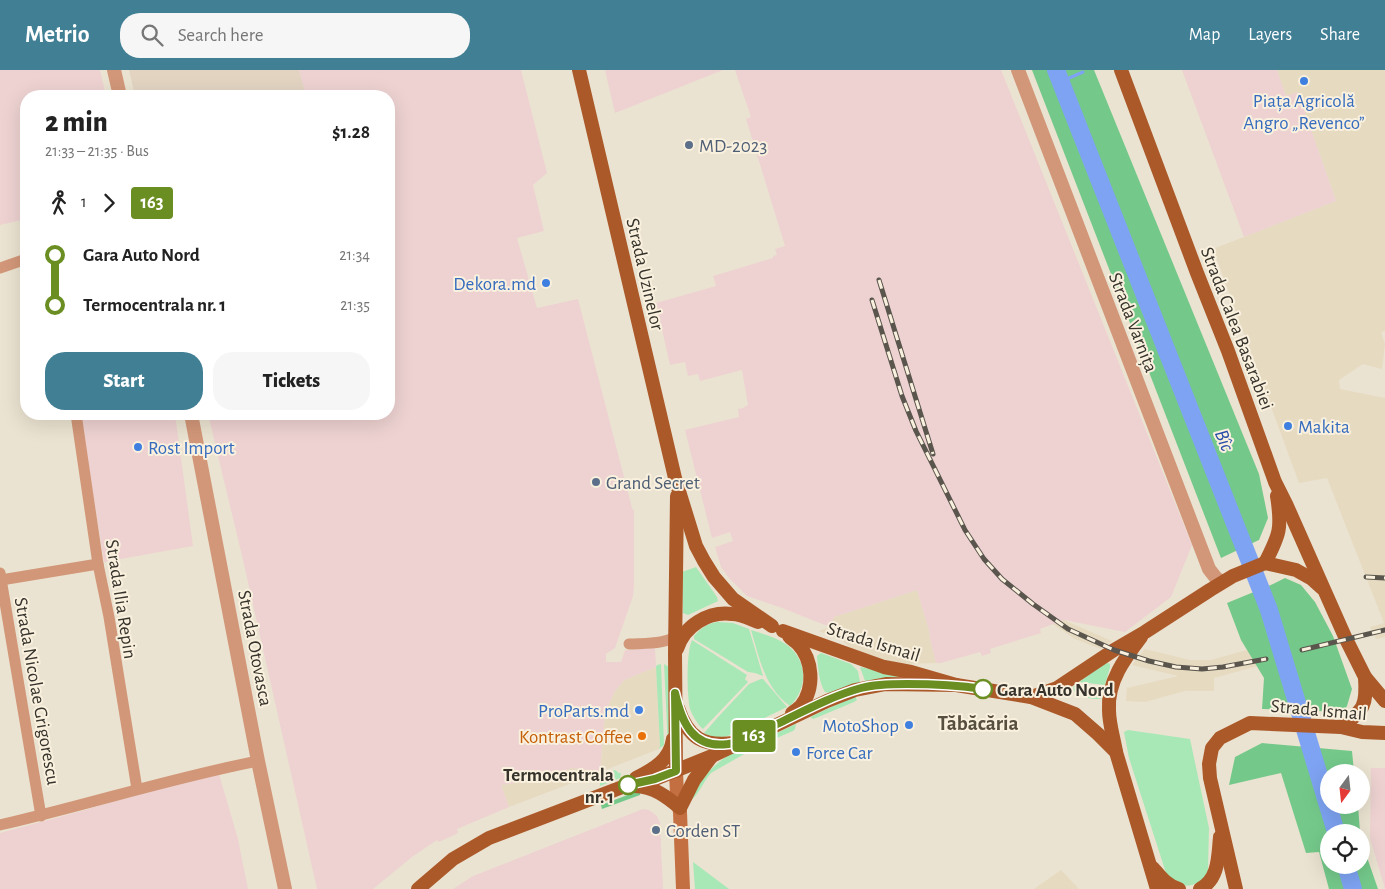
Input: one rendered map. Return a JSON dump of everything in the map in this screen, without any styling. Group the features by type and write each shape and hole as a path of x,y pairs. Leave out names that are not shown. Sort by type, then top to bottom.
{"main road":[{"name":"Strada Uzinelor","path":"579,70 677,486 696,546 714,577 733,599 777,629"},
{"name":"Strada Calea Basarabiei","path":"1121,70 1228,351 1274,482 1287,506 1346,640 1365,677 1385,701"},
{"path":"1032,697 1057,688 1228,579 1263,563 1276,542 1279,532 1279,509 1274,482"},
{"name":"Strada Uzinelor","path":"676,771 677,486"},
{"path":"1263,563 1296,570 1312,579 1326,593"},
{"path":"675,654 684,634 693,625 703,618 721,613 734,614 777,629 798,644 804,652 810,670 810,686 800,707 776,725"},
{"name":"Strada Ismail","path":"777,629 884,666 956,685 1032,697 1075,714 1116,752"},
{"path":"1145,632 1120,668 1112,688 1109,711 1116,752 1157,889"},
{"name":"Strada Calea Basarabiei","path":"1341,727 1362,709 1366,693 1365,677"},
{"name":"Strada Ismail","path":"621,787 655,779 676,771 712,756 827,701 864,687 886,684 956,685"},
{"path":"675,693 682,718 689,730 700,740 719,745 742,742"},
{"name":"Strada Ismail","path":"1222,826 1213,796 1209,764 1212,748 1220,738 1250,723 1341,727 1362,732 1385,733"},
{"path":"418,889 453,859 489,838 621,787 657,767 668,755 676,724"},
{"path":"680,808 694,780 712,756"},
{"path":"676,771 684,889"},
{"path":"621,787 642,787 654,790 670,799 680,808"},
{"path":"1200,889 1206,886 1217,868 1222,826"},
{"path":"1222,826 1236,889"},
{"path":"1150,866 1164,880 1178,889"}],"street":[{"path":"114,70 119,90"},
{"name":"Strada Varnița","path":"1018,70 1209,569 1216,578 1228,579"},
{"path":"0,268 20,261"},
{"name":"Strada Ilia Repin","path":"77,420 98,564 137,789"},
{"name":"Strada Otovasca","path":"192,420 258,761 285,889"},
{"path":"1,576 98,564"},
{"name":"Strada Nicolae Grigorescu","path":"1,576 41,816"},
{"path":"629,644 664,642 675,638 689,626 703,618"},
{"path":"0,825 41,816 211,770 258,761"}],"shaded area":[{"path":"0,70 100,70 105,90 20,90 20,220 0,225"},
{"path":"129,70 299,70 304,90 134,90"},
{"path":"299,70 521,70 547,173 533,185 544,231 517,238 537,308 578,299 634,511 633,596 615,648 606,654 606,662 621,662 625,650 655,648 656,667 624,680 615,691 605,712 600,772 593,775 592,770 572,768 533,782 501,785 509,807 457,829 458,833 439,842 437,840 412,857 373,889 317,889 209,420 395,420 395,90 304,90"},
{"path":"605,70 723,70 615,113"},
{"path":"735,70 1001,70 1192,545 1171,597 1125,632 1064,620 1040,629 1041,633 990,649 991,653 982,656 980,652 936,663 929,630 917,590 834,617 830,627 747,596 721,567 715,547 733,541 730,532 712,538 685,430 739,417 738,409 748,405 742,370 700,381 698,374 688,376 685,362 670,365 656,303 716,286 713,276 773,258 773,256 777,255 775,249 785,246 746,119 751,117"},
{"path":"1182,70 1277,70 1286,96 1298,92 1336,201 1244,237"},
{"path":"1277,70 1385,70 1385,331 1381,332 1385,344 1382,369 1363,364 1339,380 1340,389 1385,398 1385,637 1376,639 1370,627 1384,623 1327,478 1299,483 1213,249 1336,201 1298,92 1286,96"},
{"path":"81,420 176,420 193,546 104,562"},
{"path":"917,590 929,630 936,663 898,664 852,649 840,639 819,631 830,627 834,617"},
{"path":"1064,620 1112,641 1101,649 1075,639 1053,624"},
{"path":"1261,646 1265,664 1214,678 1214,691 1185,691 1145,702 1126,701 1127,688 1178,676 1132,665 1145,649 1190,660 1211,660"},
{"path":"656,667 659,749 600,772 605,712 615,691 624,680"},
{"path":"572,768 593,770 593,775 509,807 501,785 533,782"},
{"path":"1371,768 1385,768 1385,889 1370,838"},
{"path":"219,774 238,839 248,889 0,889 0,833 154,789"},
{"path":"643,809 649,810 657,816 660,823 663,889 453,889 473,876"},
{"path":"1061,870 1079,889 1034,889"}],"green space":[{"path":"1032,70 1094,70 1259,474 1268,518 1259,540 1221,558"},
{"path":"696,567 718,601 688,615 683,613 682,572"},
{"path":"1285,578 1301,585 1315,602 1333,636 1352,689 1347,706 1343,712 1262,709 1264,678 1241,640 1227,603"},
{"path":"711,623 733,623 749,629 763,676 748,672 694,639 694,636 702,628"},
{"path":"751,630 783,642 794,651 799,659 803,675 802,683 796,699 790,706 774,691 769,682 760,661"},
{"path":"692,640 747,675 745,679 748,682 703,729 694,717 689,703 688,664"},
{"path":"821,653 851,664 858,671 860,682 829,693 825,692 820,680 817,656"},
{"path":"1108,663 1110,667 1105,685 1079,682 1104,664"},
{"path":"661,664 664,745 659,749 656,667"},
{"path":"664,664 669,667 670,736 668,747"},
{"path":"860,667 907,676 865,681"},
{"path":"761,679 787,707 728,736 715,737 704,733 749,684"},
{"path":"1074,685 1102,689 1104,692 1103,698 1091,699 1083,696 1073,690"},
{"path":"855,696 857,700 854,702 816,718 810,717"},
{"path":"796,724 793,731 760,745 711,773 696,796 689,802 703,779 722,760"},
{"path":"1128,730 1190,739 1209,828 1208,870 1206,877 1195,884 1187,886 1179,884 1166,873 1129,758 1124,732"},
{"path":"1262,743 1352,751 1353,764 1320,764 1320,814 1359,814 1359,824 1320,824 1320,856 1319,852 1306,853 1281,773 1229,785 1235,757"},
{"path":"615,770 621,773 620,778 600,786 600,776"},
{"path":"641,790 640,795 602,809 601,805"},
{"path":"693,862 729,889 695,889"},
{"path":"1370,866 1378,889 1329,889 1325,874 1370,874"}],"waterway":[{"name":"Bîc","path":"1056,70 1269,610 1334,824"},
{"path":"1060,82 1083,72"},
{"name":"Bîc","path":"1349,874 1353,889"}],"railway":[{"path":"879,280 933,454"},
{"path":"872,300 902,396 916,431 965,530 984,559 1002,579 1068,629 1114,650 1149,661 1176,667 1202,669 1266,659"},
{"path":"1366,577 1385,578"},
{"path":"1302,650 1385,630"}],"bus line":[{"name":"163","path":"628,785 655,779 676,771 675,693 682,718 689,730 700,740 719,745 742,742 827,701 864,687 886,684 915,684 956,685 983,689"}],"place":[{"name":"Piața Agricolă Angro „Revenco”","path":"1304,81"},
{"name":"MD-2023","path":"689,145"},
{"name":"Dekora.md","path":"546,283"},
{"name":"Makita","path":"1288,426"},
{"name":"Rost Import","path":"138,447"},
{"name":"Grand Secret","path":"596,482"},
{"name":"Gara Auto Nord","path":"983,689"},
{"name":"ProParts.md","path":"639,710"},
{"name":"MotoShop","path":"909,725"},
{"name":"Kontrast Coffee","path":"642,736"},
{"name":"Force Car","path":"796,752"},
{"name":"Termocentrala nr. 1","path":"628,785"},
{"name":"Corden ST","path":"656,830"}],"district":[{"name":"Tăbăcăria","path":"978,723"}]}
